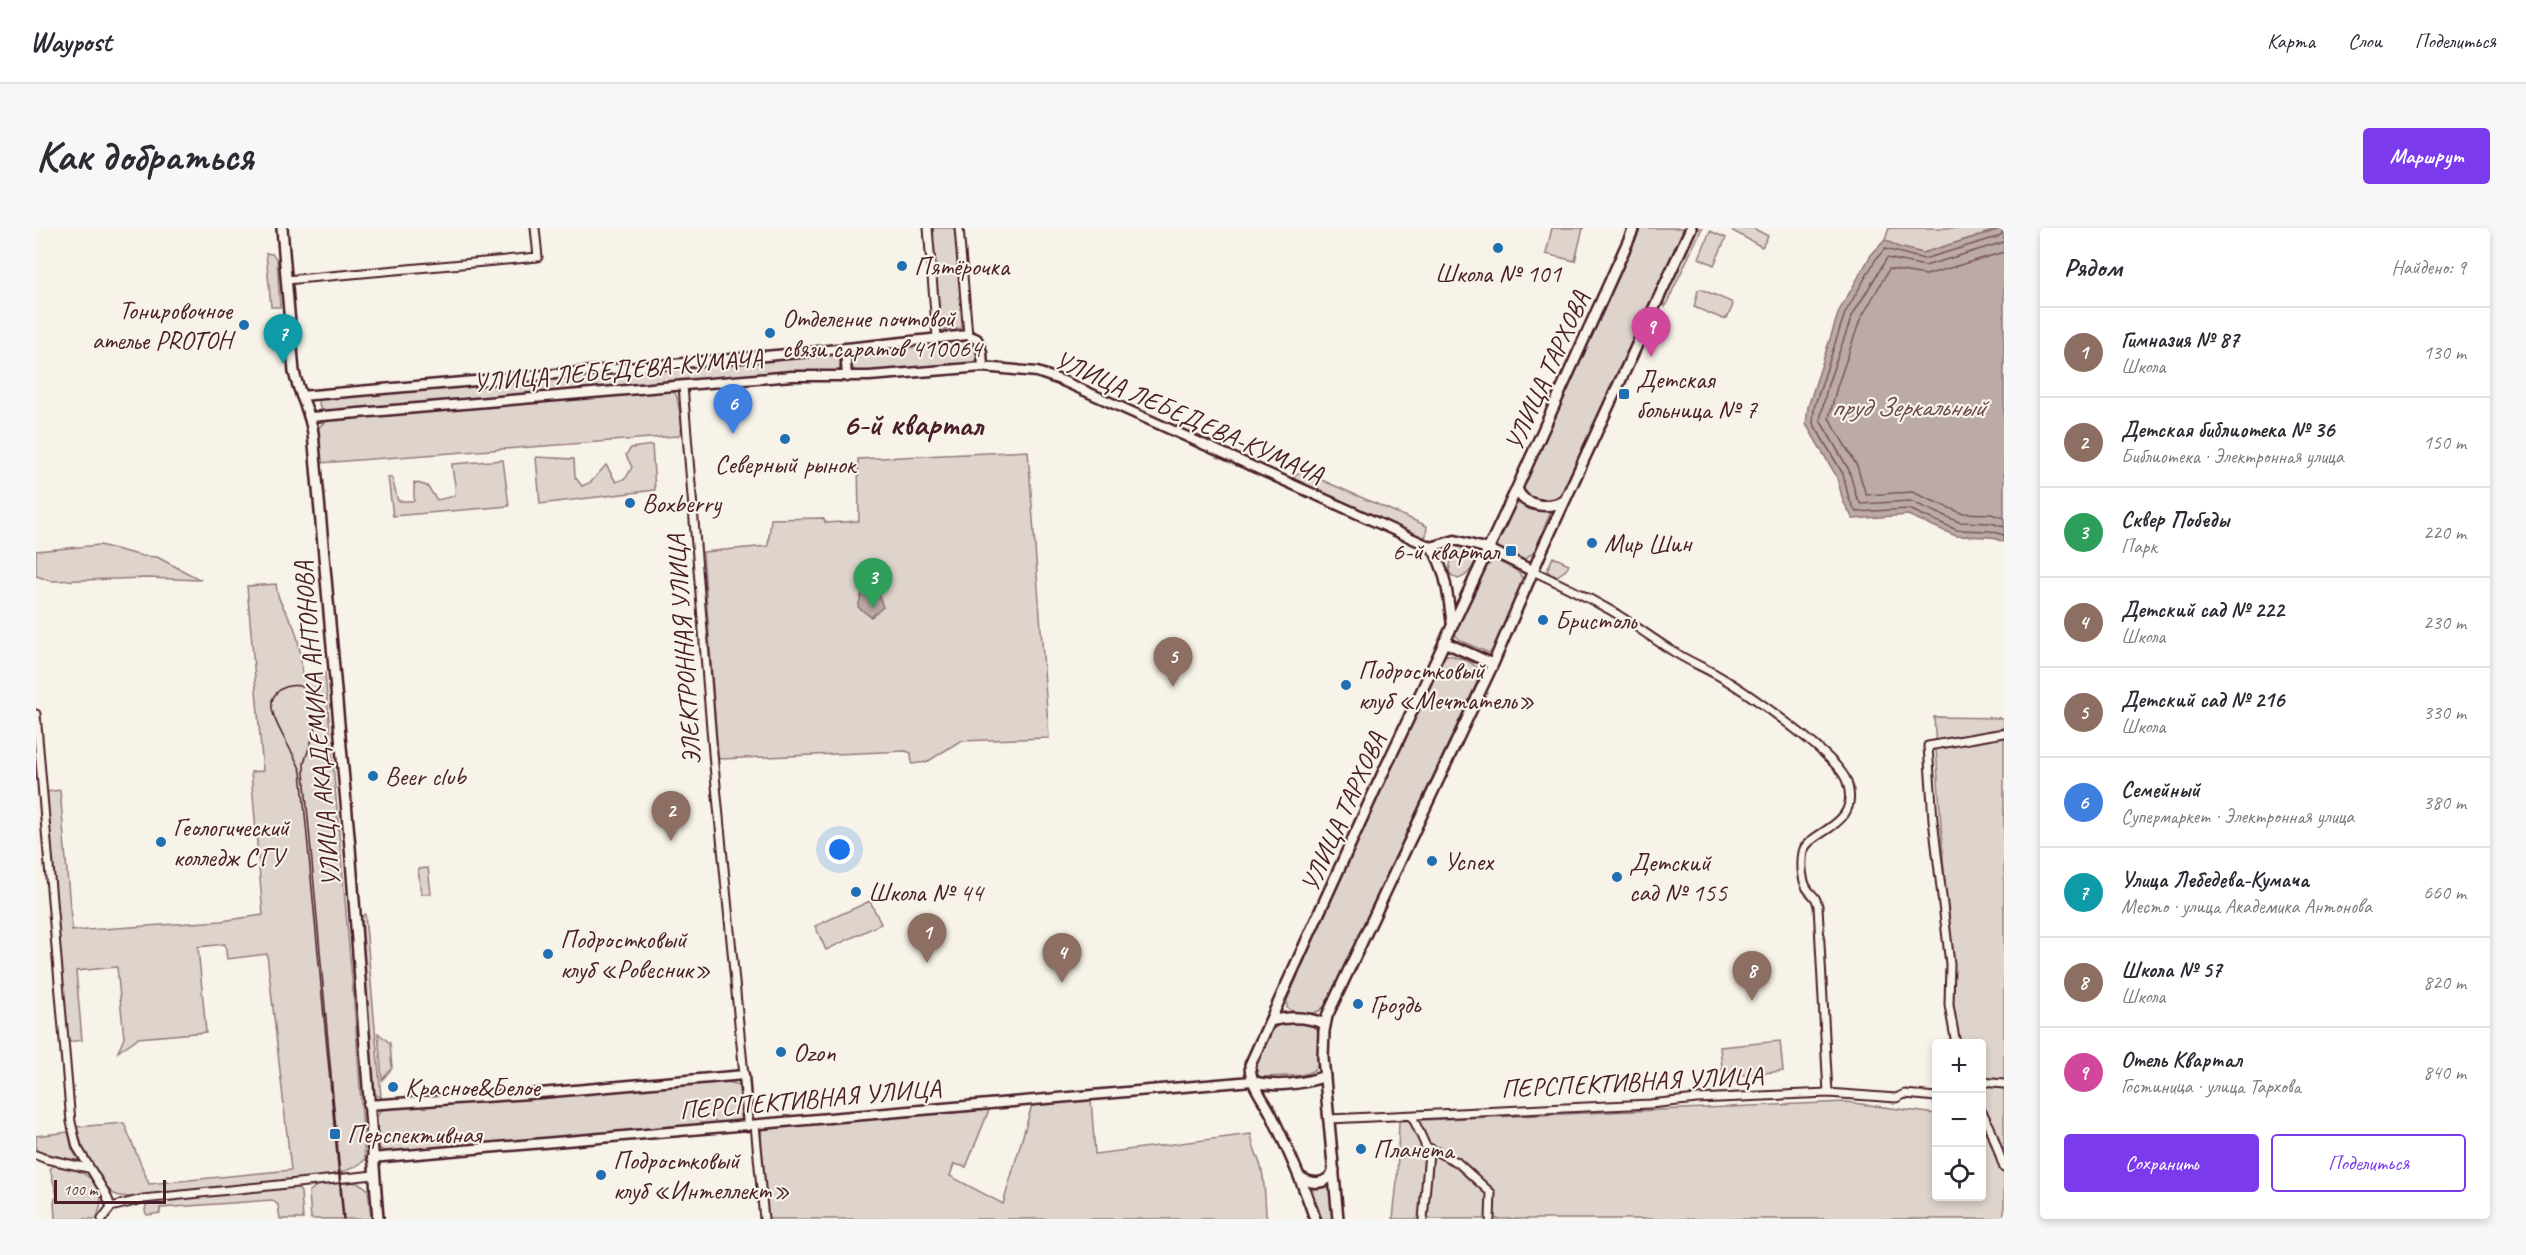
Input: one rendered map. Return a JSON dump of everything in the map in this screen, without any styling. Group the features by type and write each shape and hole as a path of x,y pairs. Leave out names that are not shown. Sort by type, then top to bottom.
{"main road":[{"name":"УЛИЦА АКАДЕМИКА АНТОНОВА","path":"282,228 294,372 311,417 349,837 378,1219"},
{"name":"УЛИЦА ТАРХОВА","path":"1252,1081 1250,1065 1517,488 1634,228"},
{"path":"1338,1219 1325,1076 1325,1024 1416,824 1493,664 1564,501 1691,228"},
{"path":"1517,488 1520,496 1529,502 1552,506 1564,501"},
{"path":"1488,549 1533,571"},
{"path":"1444,642 1493,664"},
{"path":"1270,1021 1288,1017 1315,1020 1325,1024"},
{"path":"1252,1081 1264,1085 1311,1081 1325,1076"},
{"path":"1252,1081 1266,1102 1299,1176 1315,1219"},
{"path":"1299,1176 1310,1183 1320,1182 1330,1178 1334,1169"}],"street":[{"path":"286,280 538,257 535,228"},
{"path":"928,228 937,337"},
{"path":"959,228 968,335 977,339 982,352 983,367"},
{"name":"УЛИЦА ЛЕБЕДЕВА-КУМАЧА","path":"302,396 968,335"},
{"path":"845,348 847,377"},
{"name":"УЛИЦА ЛЕБЕДЕВА-КУМАЧА","path":"311,417 792,376 847,377 983,367 1037,372 1064,381 1431,547"},
{"name":"ЭЛЕКТРОННАЯ УЛИЦА","path":"683,386 714,765 744,1075 764,1219"},
{"path":"1452,626 1445,579 1438,557 1431,547 1455,540 1488,549"},
{"path":"1533,571 1610,610 1671,651 1745,693 1822,751 1838,766 1847,780 1850,798 1843,816 1831,829 1806,844 1803,853 1804,884 1816,897 1818,906 1828,1093"},
{"path":"36,714 71,1122 78,1148 88,1168 106,1194 111,1207"},
{"path":"1955,1039 1949,1005 1950,964 1933,820 1928,746 2004,733"},
{"name":"ПЕРСПЕКТИВНАЯ УЛИЦА","path":"368,1105 744,1075"},
{"name":"ПЕРСПЕКТИВНАЯ УЛИЦА","path":"372,1158 1252,1081"},
{"path":"1986,1082 2004,1084"},
{"name":"ПЕРСПЕКТИВНАЯ УЛИЦА","path":"1329,1119 1828,1093 1896,1098 1905,1094 1932,1097"},
{"path":"1412,1116 1429,1153 1423,1219"},
{"path":"1986,1120 2004,1168"},
{"path":"1425,1146 1456,1162 1491,1192 1490,1219"},
{"path":"36,1155 46,1160 88,1168"},
{"path":"102,1219 111,1207 143,1199 374,1175"}],"shaded area":[{"path":"932,228 955,228 963,328 941,330"},
{"path":"1552,228 1583,228 1575,261 1546,254"},
{"path":"1641,228 1684,228 1559,499 1556,502 1533,501 1524,492 1524,486"},
{"path":"1696,228 1702,228 1665,307 1663,301"},
{"path":"1732,228 1753,228 1768,236 1762,247 1731,230"},
{"path":"1889,228 2002,228 1923,253 1898,247 1885,240"},
{"path":"1710,231 1726,238 1714,265 1699,258"},
{"path":"266,253 272,254 277,259 280,307 271,307"},
{"path":"1701,289 1731,302 1733,305 1727,318 1723,319 1694,307 1698,290"},
{"path":"968,339 976,343 978,355 971,364 860,373 854,370 849,362 852,352"},
{"path":"837,353 841,362 839,371 835,372 795,372 326,412 321,410 319,404 320,399 324,397"},
{"path":"666,390 675,393 677,397 682,427 677,436 320,463 320,438 317,433 320,426 329,419"},
{"path":"652,445 655,490 540,504 536,457 574,459 575,477 582,486 591,482 606,465 616,482 626,478 632,467 626,455 631,448"},
{"path":"1028,451 1049,738 960,741 927,762 912,764 911,753 906,751 720,759 718,757 703,552 768,546 771,519 823,518 826,523 859,521 858,459"},
{"path":"503,460 509,506 393,516 388,477 392,478 398,501 414,501 414,482 427,486 437,500 455,496 452,464"},
{"path":"1301,471 1427,526 1426,536 1422,538 1292,478"},
{"path":"1521,503 1552,509 1534,552 1523,561 1500,550 1497,545 1513,506"},
{"path":"1454,543 1467,546 1476,554 1471,569 1458,579 1449,571"},
{"path":"100,545 142,556 157,557 201,580 146,578 51,581 36,576 36,551"},
{"path":"1553,557 1569,564 1566,570 1557,576 1551,575 1547,570"},
{"path":"1495,560 1516,570 1523,581 1493,650 1489,653 1459,640 1454,633 1487,566"},
{"path":"276,584 280,601 296,633 302,675 325,673 355,1015 365,1160 347,1170 314,1178 133,1197 119,1196 108,1189 96,1174 76,1127 124,1123 149,1184 291,1170 267,954 227,959 225,944 198,947 206,1032 138,1038 118,1052 124,1038 117,967 76,971 82,1040 68,1042 47,792 60,790 72,931 221,921 263,915 251,772 263,771 247,586"},
{"path":"1448,655 1473,664 1480,676 1326,1004 1313,1013 1303,1014 1292,1011 1287,1008 1287,1000 1437,663 1442,657"},
{"path":"1934,717 2004,718 2004,1219 1393,1219 1399,1121 1846,1102 1932,1113 1932,1201 1986,1201 1986,1039 1955,1039"},
{"path":"428,868 431,894 421,894 418,869"},
{"path":"870,901 881,924 826,950 815,926"},
{"path":"365,914 381,1097 372,1088 372,1063 369,1060 358,919"},
{"path":"1282,1023 1308,1023 1317,1029 1320,1047 1316,1068 1301,1075 1261,1077 1255,1073 1258,1051 1271,1032"},
{"path":"378,1033 390,1043 392,1068 382,1080"},
{"path":"1780,1041 1783,1071 1723,1077 1720,1047"},
{"path":"724,1081 739,1085 744,1118 737,1123 391,1153 380,1149 375,1137 377,1116 383,1109"},
{"path":"1091,1099 1095,1154 1251,1134 1260,1162 1268,1219 768,1219 761,1136 762,1130 768,1127 989,1110 966,1167 954,1164 950,1176 1003,1204 1032,1105"},
{"path":"68,1132 77,1161 36,1151 36,1136"},
{"path":"56,1163 86,1175 98,1188 101,1197 96,1219 55,1219 54,1201 57,1196 50,1169"},
{"path":"357,1183 368,1190 371,1219 311,1219 309,1192 317,1185"},
{"path":"1327,1184 1331,1187 1334,1219 1322,1219 1313,1195 1313,1188"},
{"path":"296,1185 301,1192 303,1219 280,1219 278,1205 272,1200 160,1208 160,1213 147,1215 145,1211 146,1205 151,1200"}],"water":[{"name":"пруд Зеркальный","path":"2004,228 2004,542 1990,537 1956,536 1908,515 1853,519 1843,501 1837,477 1806,424 1808,407 1839,311 1871,255 1885,240 1898,247 1923,253"},
{"path":"878,592 883,607 871,617 858,607 862,593"}],"tram line":[{"path":"343,1219 301,772 276,723 272,703 274,696 287,686 310,690 320,701 322,709 304,763 304,773 344,1219"}],"place":[{"name":"Школа № 101","path":"1498,248"},
{"name":"Пятёрочка","path":"902,266"},
{"name":"Тонировочное ателье PROTOH","path":"244,325"},
{"name":"Отделение почтовой связи саратов 410064","path":"770,333"},
{"name":"Отель Квартал","path":"1651,357"},
{"name":"Улица Лебедева-Кумача","path":"283,364"},
{"name":"Детская больница № 7","path":"1624,394"},
{"name":"Семейный","path":"733,434"},
{"name":"Северный рынок","path":"785,439"},
{"name":"Boxberry","path":"630,503"},
{"name":"Мир Шин","path":"1592,543"},
{"name":"6-й квартал","path":"1511,551"},
{"name":"Сквер Победы","path":"873,608"},
{"name":"Бристоль","path":"1543,620"},
{"name":"Подростковый клуб «Мечтатель»","path":"1346,685"},
{"name":"Детский сад № 216","path":"1173,687"},
{"name":"Beer club","path":"373,776"},
{"name":"Детская библиотека № 36","path":"671,841"},
{"name":"Геологический колледж СГУ","path":"161,842"},
{"name":"Успех","path":"1432,861"},
{"name":"Детский сад № 155","path":"1617,877"},
{"name":"Школа № 44","path":"856,892"},
{"name":"Подростковый клуб «Ровесник»","path":"548,954"},
{"name":"Гимназия № 87","path":"927,963"},
{"name":"Детский сад № 222","path":"1062,983"},
{"name":"Школа № 57","path":"1752,1001"},
{"name":"Гроздь","path":"1358,1004"},
{"name":"Ozon","path":"781,1052"},
{"name":"Красное&Белое","path":"393,1087"},
{"name":"Перспективная","path":"335,1134"},
{"name":"Планета","path":"1361,1149"},
{"name":"Подростковый клуб «Интеллект»","path":"601,1175"}],"district":[{"name":"6-й квартал","path":"913,424"}]}
